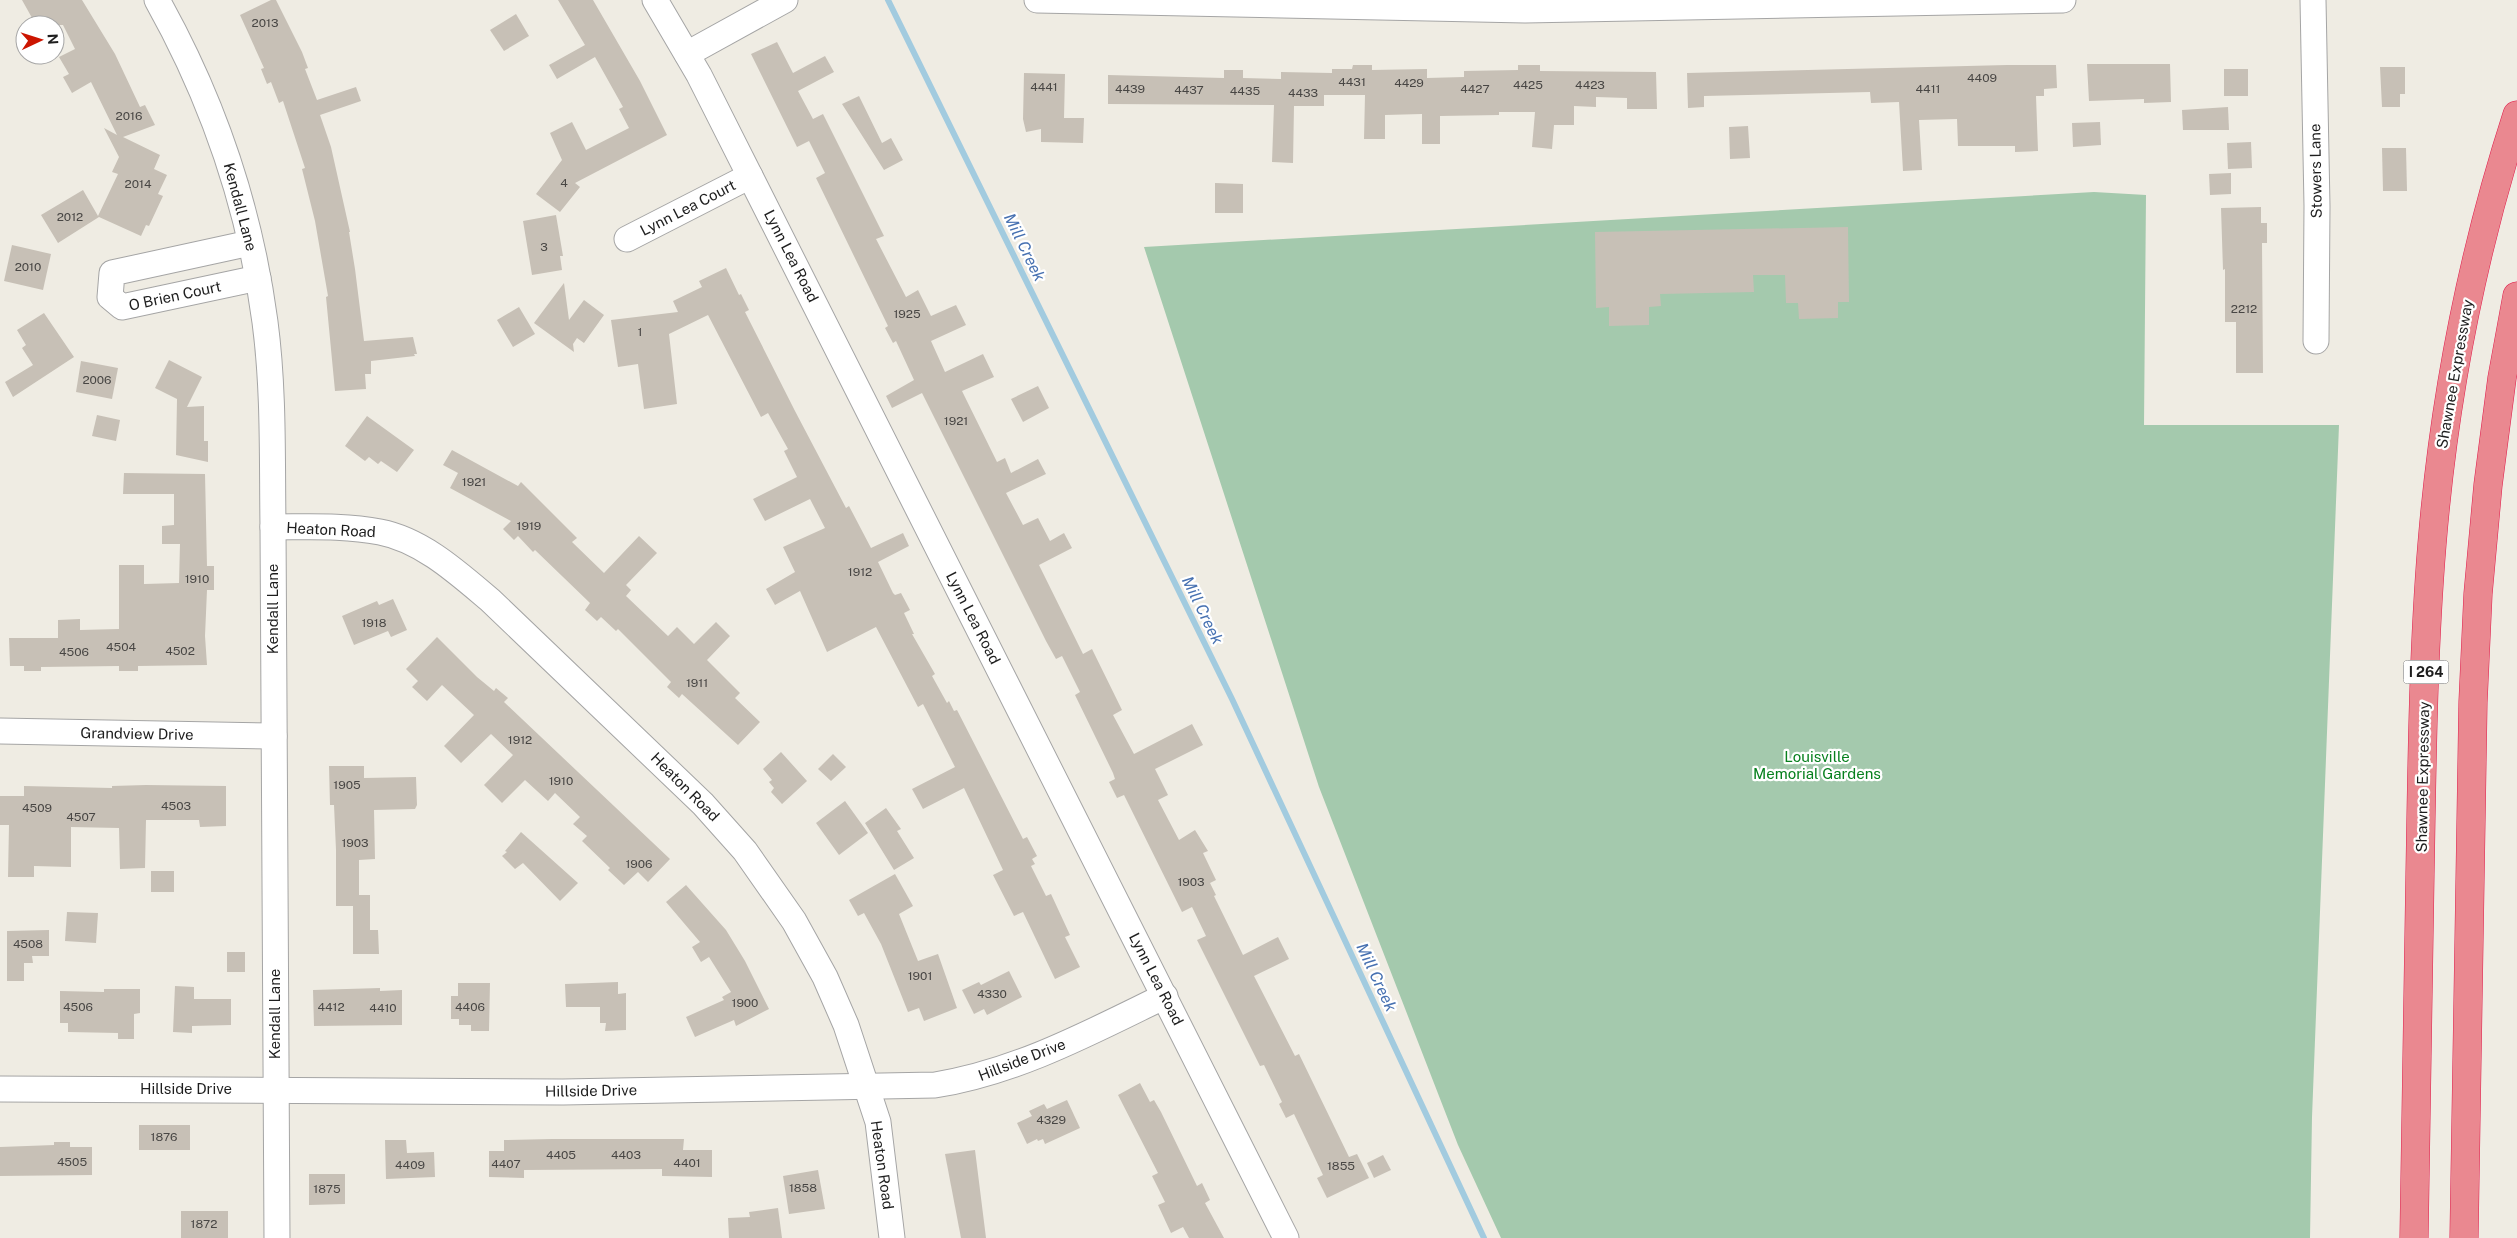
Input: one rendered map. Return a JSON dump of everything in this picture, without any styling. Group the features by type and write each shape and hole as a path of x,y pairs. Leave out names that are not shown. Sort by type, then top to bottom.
{"highway":[{"name":"Shawnee Expressway","path":"2414,1238 2423,739 2432,545 2443,443 2459,342 2478,247 2517,115"},
{"path":"2464,1238 2473,702 2478,594 2492,451 2502,378 2517,296"}],"street":[{"name":"Kendall Lane","path":"157,0 199,81 218,128 244,211 258,278 268,348 273,527 274,1089 277,1238"},
{"name":"Lynn Lea Road","path":"655,0 687,54 750,176 1286,1238"},
{"path":"687,54 785,0"},
{"path":"1037,0 1272,3 1525,10 2063,0"},
{"name":"Stowers Lane","path":"2313,0 2318,206 2316,341"},
{"name":"Lynn Lea Court","path":"627,239 750,176"},
{"name":"O Brien Court","path":"250,242 112,273 110,298 122,306 258,278"},
{"name":"Heaton Road","path":"273,527 343,527 393,536 426,550 490,600 703,804 745,851 794,921 825,977 846,1025 878,1122 892,1238"},
{"name":"Grandview Drive","path":"0,731 274,736"},
{"name":"Hillside Drive","path":"0,1089 563,1092 935,1085 971,1079 1013,1066 1079,1038 1165,996"}],"green space":[{"name":"Louisville Memorial Gardens","path":"2094,192 2146,195 2144,425 2339,425 2312,1117 2310,1238 1501,1238 1458,1145 1319,787 1144,247"}],"building":[{"path":"22,0 82,0 115,54 140,107 145,105 155,125 123,137 160,155 154,169 167,175 158,194 163,196 149,226 146,225 141,236 99,217 58,243 41,215 83,190 98,216 118,174 112,172 119,157 104,128 117,135 91,82 72,93 63,77 69,74 64,65 65,54 75,49 65,29 65,15 30,15"},
{"path":"271,0 276,0 302,52 308,68 305,69 317,100 356,87 361,101 320,115 331,147 350,232 364,341 413,337 417,354 414,354 415,356 371,361 371,374 365,374 366,389 335,391 326,297 328,296 315,221 302,169 305,168 283,101 279,103 271,82 267,84 261,69 264,68 240,15"},
{"path":"558,0 593,0 640,81 667,135 575,183 580,187 560,212 536,194 562,160 550,133 572,122 586,150 629,128 619,109 623,107 595,57 557,79 549,65 585,45"},
{"path":"516,14 529,36 504,51 490,30"},
{"path":"777,42 793,73 825,56 834,72 798,91 813,119 823,114 884,236 876,239 906,297 918,290 931,316 956,305 966,325 931,341 945,372 983,354 994,377 962,391 997,462 1005,458 1011,473 1038,459 1046,474 1006,493 1023,525 1038,518 1050,541 1064,533 1072,548 1039,565 1083,654 1092,649 1122,710 1113,715 1134,754 1192,724 1203,745 1155,769 1168,795 1158,800 1179,840 1195,830 1208,851 1203,853 1216,880 1210,883 1216,895 1214,896 1243,955 1278,937 1289,959 1254,976 1295,1056 1299,1054 1349,1157 1357,1154 1369,1178 1327,1198 1317,1178 1323,1175 1294,1114 1286,1118 1279,1104 1282,1102 1264,1065 1260,1066 1197,940 1206,936 1192,907 1182,912 1124,795 1117,798 1109,782 1115,779 1113,773 1075,695 1080,692 1062,656 1056,659 1046,641 922,393 892,408 886,396 914,380 896,341 893,343 885,328 888,326 816,178 825,173 809,141 797,147 751,54"},
{"path":"2087,64 2170,64 2171,102 2144,103 2144,99 2089,101"},
{"path":"1353,65 1372,65 1372,70 1427,69 1427,78 1464,77 1464,71 1518,70 1518,65 1540,65 1540,71 1656,72 1657,109 1627,109 1627,98 1596,97 1596,107 1574,106 1574,125 1554,125 1552,149 1532,147 1535,112 1499,112 1499,115 1440,116 1440,144 1422,144 1422,114 1385,115 1385,139 1364,139 1365,95 1324,95 1324,106 1294,106 1293,163 1272,162 1274,105 1108,104 1108,75 1224,78 1224,70 1243,70 1243,78 1281,79 1281,72 1332,73 1332,69 1352,69"},
{"path":"2056,65 2057,88 2044,89 2044,96 2036,96 2038,151 2015,152 2015,146 1958,146 1957,119 1919,120 1922,170 1903,171 1899,102 1871,103 1870,92 1704,96 1704,107 1688,108 1687,73"},
{"path":"2380,67 2405,67 2405,94 2400,94 2400,107 2382,107"},
{"path":"2224,69 2248,69 2248,96 2224,96"},
{"path":"1024,73 1065,74 1064,118 1084,118 1083,143 1041,142 1041,129 1026,132 1023,119"},
{"path":"859,96 882,143 891,138 903,160 884,170 842,104"},
{"path":"2228,107 2229,130 2183,130 2182,110"},
{"path":"2100,122 2101,145 2073,147 2072,123"},
{"path":"1748,126 1750,158 1730,159 1729,127"},
{"path":"2251,142 2252,168 2228,169 2227,143"},
{"path":"2382,148 2406,148 2407,191 2383,191"},
{"path":"2231,173 2231,194 2210,195 2209,174"},
{"path":"1215,183 1243,184 1243,213 1215,213"},
{"path":"2261,207 2261,223 2267,223 2267,243 2262,243 2263,373 2236,373 2236,322 2225,322 2225,269 2223,270 2221,208"},
{"path":"556,215 563,256 560,256 562,270 532,275 523,221"},
{"path":"1848,227 1849,302 1838,302 1838,318 1799,319 1798,303 1786,303 1785,275 1753,275 1754,292 1660,294 1661,306 1649,307 1649,325 1609,326 1609,307 1596,308 1595,232"},
{"path":"12,245 51,254 43,290 4,281"},
{"path":"726,268 739,295 741,294 749,310 745,312 795,411 846,508 849,506 871,548 903,533 909,546 878,562 893,593 895,595 901,593 910,610 904,613 914,634 912,634 935,674 932,676 947,703 949,701 954,711 957,710 1023,839 1027,837 1037,856 1032,859 1035,864 1031,866 1046,896 1051,894 1070,935 1065,937 1080,967 1055,979 1023,912 1014,916 993,875 1003,870 964,788 923,809 912,789 955,767 923,704 918,707 876,627 827,652 800,591 775,605 766,589 795,572 783,547 825,528 810,499 765,521 753,499 797,477 784,451 788,449 768,413 761,417 708,315 669,334 677,404 644,409 638,364 618,367 611,320 678,312 673,301 702,287 699,281"},
{"path":"564,283 569,320 584,300 604,315 584,343 577,338 573,344 574,352 534,323"},
{"path":"519,307 535,334 513,347 497,320"},
{"path":"44,313 74,357 13,397 5,382 33,365 22,348 26,345 17,330"},
{"path":"169,360 202,377 187,407 204,406 204,441 208,441 208,462 176,455 177,399 155,388"},
{"path":"81,361 118,368 112,399 76,392"},
{"path":"1038,386 1049,408 1023,422 1011,399"},
{"path":"97,415 120,420 116,441 92,436"},
{"path":"367,416 414,450 397,472 381,461 378,464 369,457 365,461 345,446"},
{"path":"452,450 518,486 521,482 577,538 572,542 604,573 639,536 657,553 626,585 631,590 626,596 668,636 677,627 694,644 716,622 730,636 707,660 740,693 735,698 760,722 738,745 682,694 679,698 667,687 671,682 618,629 616,631 601,617 597,621 585,610 590,603 535,550 533,552 518,536 514,540 503,529 511,521 450,488 458,473 443,465"},
{"path":"124,473 205,474 207,566 214,566 214,590 207,590 205,636 207,665 138,666 138,671 119,671 119,666 41,667 41,671 24,671 24,666 10,666 9,638 58,638 58,620 80,619 80,630 119,629 119,565 144,565 144,584 179,583 180,544 162,544 162,526 174,525 174,494 123,494"},
{"path":"393,599 407,630 391,637 388,631 354,645 342,616 377,601 379,605"},
{"path":"437,637 477,677 494,691 496,688 508,698 504,702 670,859 648,882 638,872 624,885 608,870 610,868 582,841 587,836 573,824 580,817 555,793 548,801 525,780 502,803 484,785 513,755 491,734 461,763 444,746 474,715 442,685 427,701 412,687 418,681 406,669"},
{"path":"781,752 807,781 782,804 771,792 774,788 769,782 772,780 763,769"},
{"path":"833,754 846,767 831,781 818,769"},
{"path":"329,766 364,766 364,778 416,777 417,805 415,809 374,810 375,859 359,860 359,895 370,895 370,930 378,930 379,954 353,954 353,906 336,906 334,805 330,805"},
{"path":"24,786 112,788 112,786 226,786 226,826 200,827 199,820 146,820 145,868 120,869 119,828 71,827 71,867 34,866 34,877 8,877 9,825 0,825 0,796 24,796"},
{"path":"845,801 868,833 839,855 816,823"},
{"path":"886,808 901,829 897,831 914,858 894,870 865,823"},
{"path":"521,832 578,883 560,901 523,863 515,869 502,856"},
{"path":"151,871 174,871 174,892 151,892"},
{"path":"895,874 913,906 899,914 918,961 938,954 957,1008 924,1021 919,1008 908,1012 881,944 864,913 858,916 849,900"},
{"path":"686,885 726,930 745,961 769,1009 736,1026 734,1020 695,1037 686,1017 724,1000 722,997 731,992 709,957 701,962 692,947 700,942 666,902"},
{"path":"67,912 98,913 96,943 65,941"},
{"path":"49,930 49,956 32,956 33,963 24,963 24,981 7,981 7,931"},
{"path":"227,952 245,952 245,972 227,972"},
{"path":"1009,971 1022,997 987,1015 984,1009 974,1014 962,990 979,982 981,985"},
{"path":"618,982 618,994 626,993 626,1030 605,1031 606,1023 600,1023 600,1007 566,1007 565,984"},
{"path":"458,983 490,983 489,1031 471,1031 471,1025 459,1025 459,1019 451,1019 451,996 458,996"},
{"path":"175,986 194,987 194,999 231,999 231,1025 192,1026 192,1033 173,1032"},
{"path":"380,988 380,991 402,990 402,1025 314,1026 313,990"},
{"path":"104,989 140,989 140,1013 134,1014 134,1039 118,1039 118,1033 68,1032 68,1023 60,1023 60,991 104,992"},
{"path":"1140,1083 1150,1102 1154,1100 1161,1112 1197,1186 1202,1183 1210,1200 1205,1203 1224,1238 1189,1238 1183,1227 1171,1233 1158,1205 1165,1202 1152,1176 1158,1173 1118,1095"},
{"path":"1067,1100 1080,1128 1045,1144 1043,1139 1038,1141 1037,1139 1027,1144 1017,1123 1032,1116 1029,1111 1044,1104 1047,1109"},
{"path":"139,1125 190,1125 190,1150 139,1150"},
{"path":"684,1139 683,1150 712,1150 712,1177 662,1176 662,1169 524,1170 524,1178 489,1177 489,1151 504,1151 504,1140"},
{"path":"385,1140 406,1140 407,1153 434,1152 435,1177 386,1179"},
{"path":"54,1142 70,1142 70,1147 92,1147 92,1175 0,1176 0,1147 54,1145"},
{"path":"975,1150 986,1238 961,1238 945,1154"},
{"path":"1383,1155 1391,1170 1374,1178 1367,1163"},
{"path":"818,1170 825,1209 789,1214 783,1176"},
{"path":"309,1174 345,1174 345,1204 309,1205"},
{"path":"778,1208 782,1238 729,1238 728,1218 750,1217 749,1212"},
{"path":"181,1211 228,1211 228,1238 181,1238"}],"waterway":[{"name":"Mill Creek","path":"888,0 1232,699 1484,1238"}]}
